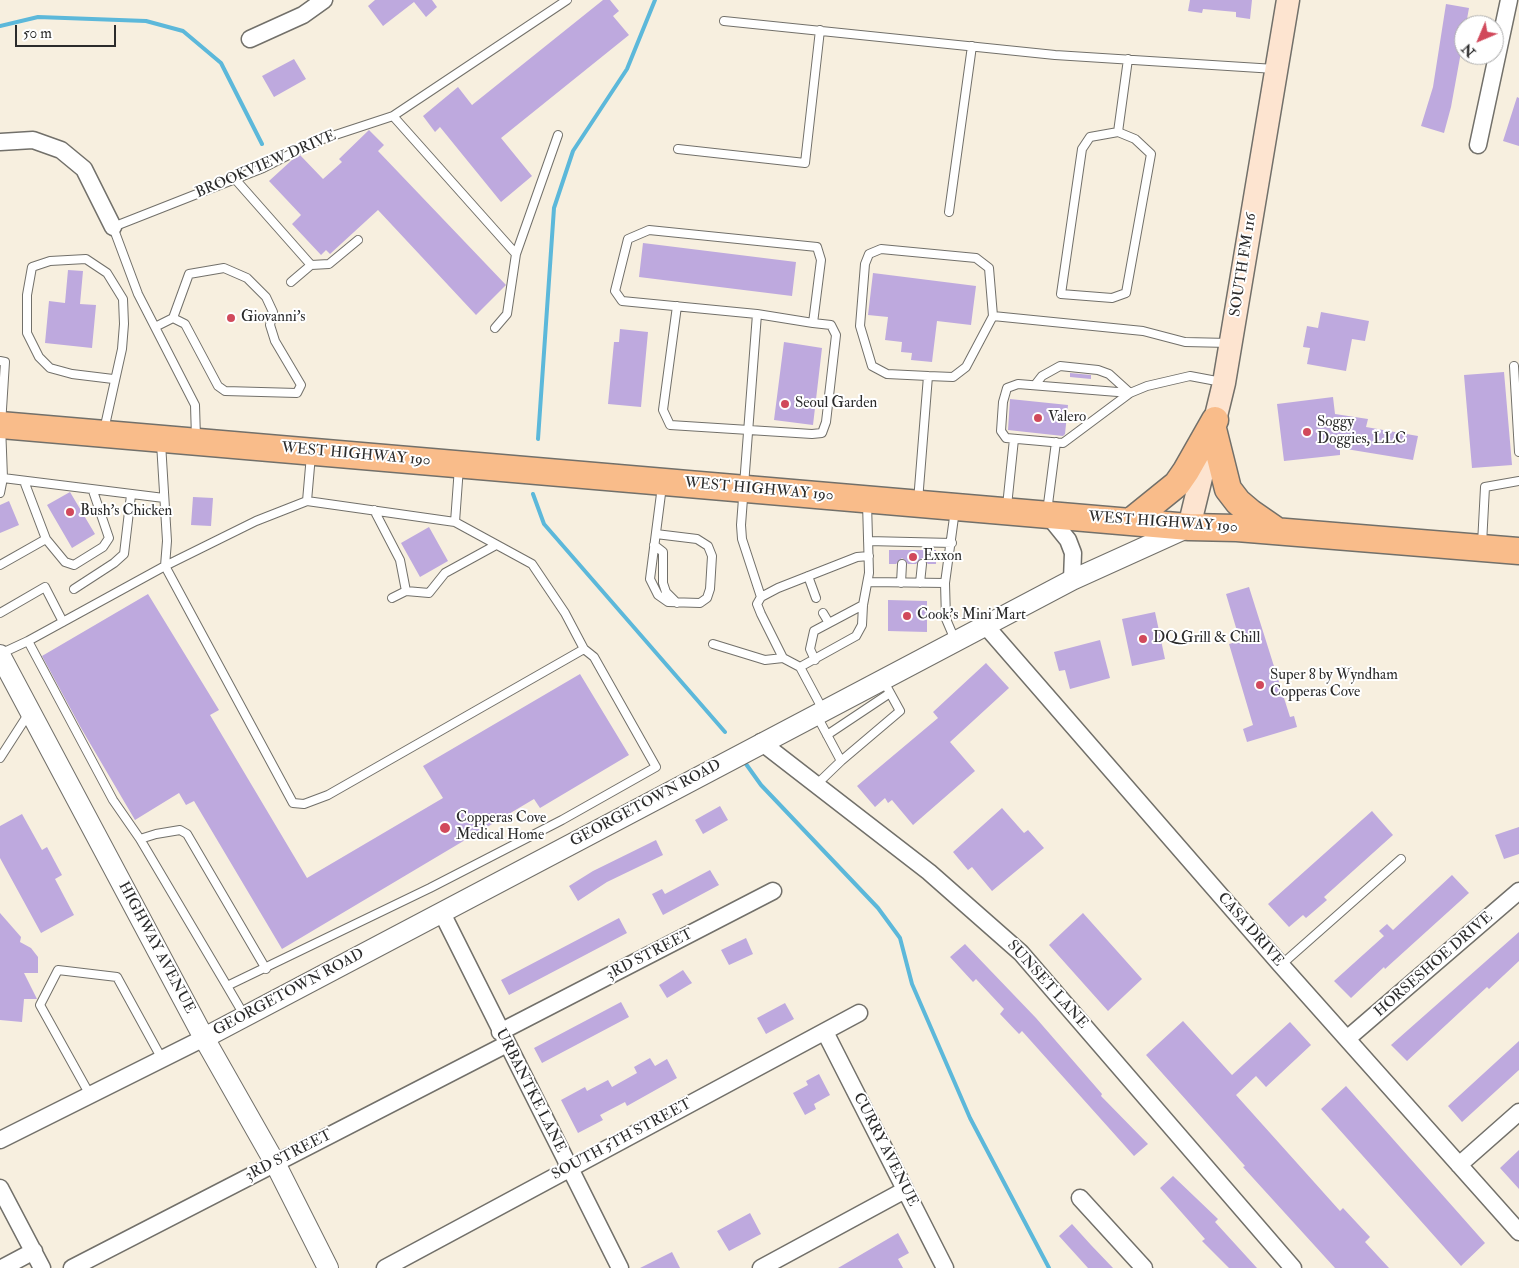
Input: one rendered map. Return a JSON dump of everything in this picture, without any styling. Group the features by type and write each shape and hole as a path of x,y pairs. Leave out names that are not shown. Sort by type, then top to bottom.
{"main road":[{"name":"SOUTH FM 116","path":"1189,527 1224,383 1288,0"},
{"path":"1130,522 1176,484 1214,424"},
{"path":"1214,424 1228,489 1238,502 1251,513 1278,531"},
{"name":"WEST HIGHWAY 190","path":"0,425 918,503 955,508 1189,527 1278,531 1519,551"}],"street":[{"path":"250,39 303,15 324,0"},
{"path":"1478,146 1509,0"},
{"path":"0,142 34,140 60,150 84,169 113,227"},
{"path":"1047,514 1068,540 1073,553 1072,580"},
{"name":"GEORGETOWN ROAD","path":"0,1140 204,1038 819,712 886,686 955,640 1072,580 1189,527"},
{"name":"CASA DRIVE","path":"985,625 1281,965 1519,1232"},
{"name":"HIGHWAY AVENUE","path":"0,655 204,1038 275,1163 328,1268"},
{"name":"SUNSET LANE","path":"761,742 929,872 1021,953 1293,1268"},
{"name":"3RD STREET","path":"72,1268 275,1163 773,891"},
{"name":"HORSESHOE DRIVE","path":"1348,1038 1519,891"},
{"name":"URBANTKE LANE","path":"442,913 620,1268"},
{"name":"SOUTH 5TH STREET","path":"385,1268 859,1013"},
{"name":"CURRY AVENUE","path":"825,1032 945,1268"},
{"path":"1458,1165 1519,1112"},
{"path":"0,1188 42,1268"},
{"path":"761,1268 905,1190"},
{"path":"1080,1198 1144,1268"},
{"path":"2,1268 34,1252"}],"lane":[{"name":"BROOKVIEW DRIVE","path":"113,227 235,180 314,142 393,116 567,0"},
{"path":"724,21 972,46 1275,69"},
{"path":"678,149 805,164 820,30"},
{"path":"948,212 972,46"},
{"path":"1118,132 1128,59"},
{"path":"393,116 516,254"},
{"path":"1118,132 1135,139 1151,154 1126,293 1112,298 1061,294 1082,149 1090,137 1118,132"},
{"path":"495,328 507,314 516,254 558,135"},
{"path":"235,180 311,265"},
{"path":"113,227 138,294 195,405 196,442"},
{"path":"677,306 663,410 670,425 812,434 822,433 826,422 836,335 831,325 813,323 757,314 677,306 622,301 615,291 628,239 649,230 817,247 821,260 813,323"},
{"path":"291,282 311,265 329,264 358,240"},
{"path":"881,249 976,258 989,268 993,316 966,367 953,377 887,374 872,366 860,326 865,264 869,254 881,249"},
{"path":"103,434 113,379 122,349 123,299 107,273 86,260 50,261 32,267 27,295 27,333 39,357 50,368 72,374 113,379"},
{"path":"155,327 173,318 189,274 224,268 247,278 270,305 273,312 270,326 275,341 301,385 297,393 225,391 218,386 185,324 173,318"},
{"path":"757,314 742,488 742,539 761,597"},
{"path":"993,316 1143,331 1185,342 1231,343"},
{"path":"0,361 5,362 0,425 3,478 0,493"},
{"path":"1035,385 1042,376 1060,366 1098,370 1109,374 1130,393"},
{"path":"1514,366 1519,452"},
{"path":"918,503 928,376"},
{"path":"1130,393 1018,384 1007,388 1003,402 1001,431 1006,438 1056,442 1069,440 1130,393 1177,378 1190,376 1224,383"},
{"path":"161,439 167,541 165,566 293,803 304,804 328,795 584,649"},
{"path":"1007,511 1014,439"},
{"path":"1047,514 1056,442"},
{"path":"307,501 311,452"},
{"path":"455,522 459,464"},
{"path":"3,478 94,491 164,498"},
{"path":"24,481 46,539 65,562 74,565 103,547 109,538 94,491"},
{"path":"1482,548 1486,487 1519,481"},
{"path":"656,534 698,539 708,546 712,556 710,589 707,598 700,603 668,602 658,595 650,579 662,482"},
{"path":"74,590 124,554 131,495"},
{"path":"800,667 856,636 862,625 863,605 869,582 867,499"},
{"path":"0,655 165,566 256,521 307,501 455,522 532,564 565,613 584,649 594,657 656,767 544,829 266,969 227,986"},
{"path":"955,508 952,543 945,583 946,619 955,640"},
{"path":"374,510 400,560 406,591"},
{"path":"0,565 46,539"},
{"path":"868,541 902,540 952,543"},
{"path":"902,540 902,550"},
{"path":"922,541 923,550"},
{"path":"392,598 406,591 429,592 446,573 496,544"},
{"path":"654,545 662,552 663,582 666,592 677,603"},
{"path":"783,658 757,604 761,597 857,557 868,556"},
{"path":"901,583 902,564"},
{"path":"920,583 922,564"},
{"path":"808,576 816,598"},
{"path":"869,582 945,583"},
{"path":"0,613 45,587 63,622"},
{"path":"815,660 810,649 814,631 863,605"},
{"path":"823,613 828,623"},
{"path":"28,640 113,800 140,839 244,1016"},
{"path":"713,644 765,660 783,658 800,667 827,735 840,761"},
{"path":"816,785 840,761 900,711 886,686 827,735"},
{"path":"0,758 30,712"},
{"path":"140,839 180,830 187,834 266,969"},
{"path":"1281,965 1400,859"},
{"path":"90,1095 40,1005 58,970 117,977 162,1059"}],"building":[{"path":"375,0 432,0 437,7 426,17 414,2 383,26 368,6"},
{"path":"603,0 610,0 619,11 613,16 629,35 501,138 532,176 501,202 440,127 435,132 423,116 458,87 472,105"},
{"path":"1190,0 1252,0 1250,19 1236,17 1236,12 1203,9 1202,13 1188,11"},
{"path":"1446,4 1469,8 1468,15 1454,15 1454,65 1459,65 1444,133 1421,126 1433,87"},
{"path":"294,59 306,79 274,97 262,76"},
{"path":"1517,97 1519,98 1519,146 1503,141"},
{"path":"369,130 384,145 378,151 506,285 476,315 378,210 330,254 326,250 321,255 292,224 301,215 269,181 300,155 323,179 342,162 339,159"},
{"path":"643,243 796,262 792,296 639,277"},
{"path":"68,270 83,271 80,304 96,305 92,348 45,343 49,301 65,303"},
{"path":"873,273 976,286 971,325 937,321 932,362 911,360 912,353 901,352 902,342 885,340 888,317 868,315"},
{"path":"1321,312 1369,321 1365,341 1352,339 1346,371 1307,364 1310,348 1303,347 1307,326 1318,328"},
{"path":"620,329 648,332 641,407 608,404 614,342 619,342"},
{"path":"784,342 822,348 813,425 774,420"},
{"path":"1504,372 1512,465 1472,468 1464,375"},
{"path":"1070,373 1091,375 1091,379 1070,377"},
{"path":"1333,397 1335,414 1368,419 1366,427 1418,436 1413,460 1340,448 1340,455 1284,461 1277,404"},
{"name":"Valero","path":"1010,399 1068,405 1065,434 1063,436 1008,430"},
{"path":"70,492 95,534 72,548 47,505"},
{"path":"193,497 213,498 211,526 191,525"},
{"path":"9,501 19,525 0,533 0,505"},
{"path":"429,527 448,561 420,577 401,543"},
{"name":"Exxon","path":"889,550 936,550 936,564 928,564 922,558 916,564 908,564 902,558 896,564 889,564"},
{"name":"Super 8 by Wyndham Copperas Cove","path":"1249,587 1290,717 1294,716 1297,727 1247,742 1243,729 1253,725 1229,644 1240,641 1226,594"},
{"path":"148,594 219,710 210,715 307,878 443,798 423,766 580,674 629,755 540,808 534,799 282,949 194,801 186,805 179,793 135,820 81,728 42,656"},
{"name":"Cook's Mini Mart","path":"888,600 927,601 927,632 888,631"},
{"name":"DQ Grill & Chill","path":"1155,612 1165,659 1132,666 1122,619"},
{"path":"1100,640 1110,678 1070,689 1065,670 1059,671 1054,652"},
{"path":"986,663 1009,688 950,742 975,771 913,825 892,800 888,803 885,798 875,807 857,786 938,718 933,712"},
{"path":"720,806 728,820 703,834 695,820"},
{"path":"1002,808 1024,833 1028,830 1044,848 992,891 972,867 968,870 953,852"},
{"path":"1372,811 1393,835 1324,897 1327,900 1306,918 1303,915 1289,927 1268,904"},
{"path":"22,814 42,850 47,847 62,875 55,879 74,915 41,933 0,858 0,826"},
{"path":"1519,827 1519,854 1504,859 1495,835"},
{"path":"656,840 663,855 607,882 578,901 569,886 593,871"},
{"path":"710,870 719,885 663,915 652,894 662,889 665,894"},
{"path":"1452,875 1469,893 1351,998 1334,981 1384,936 1379,931 1387,924 1393,930"},
{"path":"0,913 21,937 20,942 31,948 38,957 38,973 24,973 37,999 24,999 22,1022 0,1020"},
{"path":"1083,913 1142,979 1108,1011 1049,945"},
{"path":"619,918 627,933 509,995 501,980"},
{"path":"1519,932 1519,961 1489,989 1487,987 1407,1061 1391,1045"},
{"path":"746,938 753,954 729,965 721,950"},
{"path":"965,944 1036,1018 1102,1094 1101,1096 1148,1144 1134,1156 1022,1031 1019,1034 1000,1014 1004,1009 976,979 973,982 950,957"},
{"path":"683,970 692,983 667,998 659,985"},
{"path":"621,1002 629,1017 542,1063 534,1048"},
{"path":"785,1003 794,1019 766,1034 757,1018"},
{"path":"1183,1021 1232,1075 1290,1022 1311,1045 1266,1087 1256,1076 1236,1095 1340,1211 1343,1208 1370,1237 1365,1242 1389,1268 1335,1268 1243,1167 1245,1166 1146,1055"},
{"path":"1519,1041 1519,1070 1462,1122 1448,1106"},
{"path":"650,1058 655,1066 667,1059 677,1078 627,1106 625,1102 600,1115 603,1120 578,1133 561,1100 585,1087 587,1091 608,1080 612,1087 637,1073 634,1067"},
{"path":"819,1074 830,1095 814,1104 816,1109 805,1115 793,1093 808,1085 806,1081"},
{"path":"1346,1086 1485,1243 1461,1266 1321,1109"},
{"path":"1519,1150 1519,1189 1500,1168"},
{"path":"1173,1176 1218,1219 1215,1222 1257,1268 1229,1268 1202,1241 1205,1239 1160,1188"},
{"path":"750,1213 761,1234 729,1251 717,1231"},
{"path":"1072,1224 1113,1268 1088,1268 1059,1236"},
{"path":"898,1233 909,1253 898,1259 903,1268 838,1268"},
{"path":"672,1252 680,1268 640,1268"}],"waterway":[{"path":"538,439 554,208 573,151 627,69 655,0"},
{"path":"0,26 38,17 146,21 183,31 221,63 262,144"},
{"path":"533,494 544,524 725,732"},
{"path":"746,764 761,785 878,908 900,938 912,984 970,1118 1049,1268"}],"place":[{"name":"Giovanni's","path":"231,318"},
{"name":"Seoul Garden","path":"785,404"},
{"name":"Valero","path":"1038,418"},
{"name":"Soggy Doggies, LLC","path":"1307,432"},
{"name":"Bush's Chicken","path":"70,512"},
{"name":"Exxon","path":"913,557"},
{"name":"Cook's Mini Mart","path":"907,616"},
{"name":"DQ Grill & Chill","path":"1143,639"},
{"name":"Super 8 by Wyndham Copperas Cove","path":"1260,685"},
{"name":"Copperas Cove Medical Home","path":"445,828"}]}
